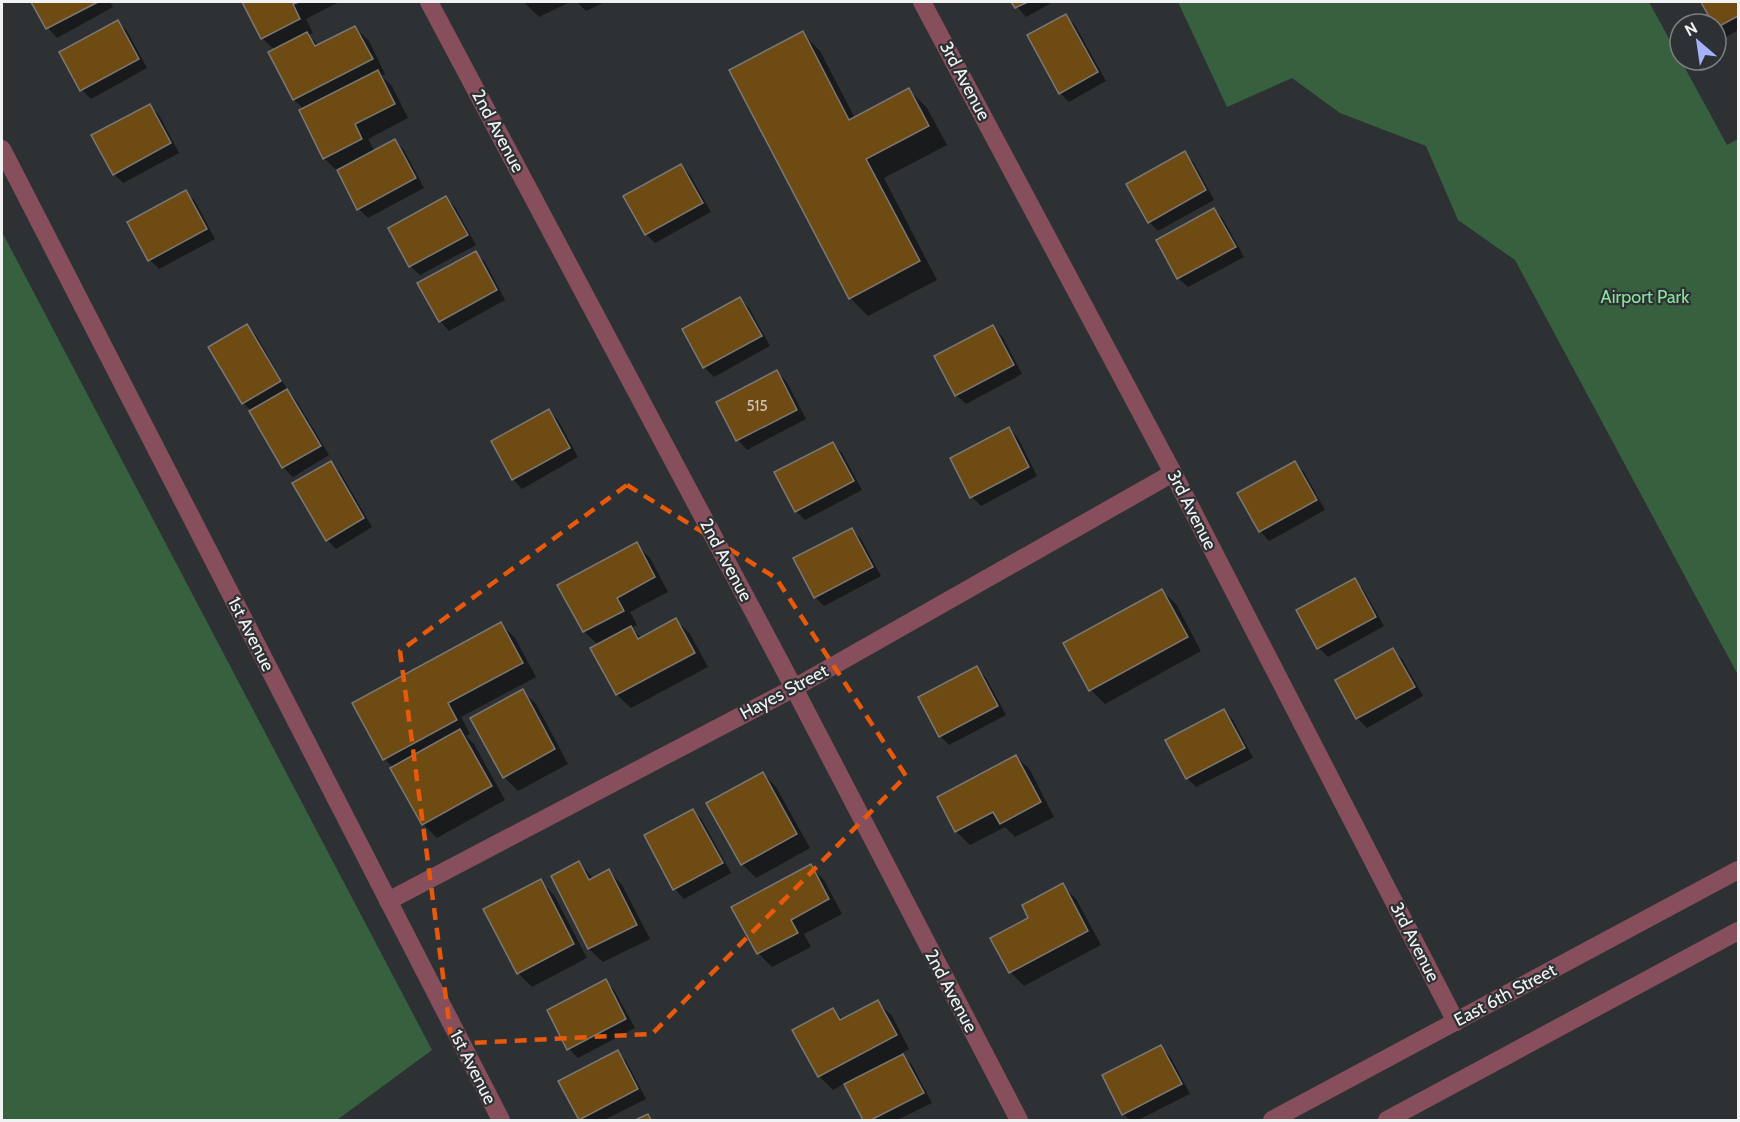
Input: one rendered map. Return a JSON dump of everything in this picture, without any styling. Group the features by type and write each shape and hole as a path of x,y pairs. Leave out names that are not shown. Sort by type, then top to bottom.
{"street":[{"name":"2nd Avenue","path":"429,2 794,688 1019,1120"},
{"name":"3rd Avenue","path":"922,2 1173,473 1456,1022"},
{"name":"1st Avenue","path":"2,148 501,1120"},
{"name":"Hayes Street","path":"388,901 794,688 1173,473"},
{"name":"East 6th Street","path":"1272,1120 1738,870"},
{"path":"1387,1120 1738,931"}],"highlighted area":[{"path":"627,485 776,578 906,776 652,1034 452,1044 400,651"}],"green space":[{"name":"Airport Park","path":"1178,2 1649,2 1668,37 1668,72 1687,72 1727,145 1738,139 1738,675 1515,260 1458,220 1426,146 1340,113 1292,78 1227,107"},
{"path":"2,232 432,1050 337,1120 2,1120"}],"building":[{"path":"31,2 98,2 46,29"},
{"path":"242,2 299,2 293,4 300,19 261,39"},
{"path":"1011,2 1028,2 1015,8"},
{"path":"1701,2 1738,2 1738,16 1728,21 1728,12 1706,12"},
{"path":"1066,14 1098,72 1059,94 1027,35"},
{"path":"118,20 139,59 80,91 59,52"},
{"path":"355,26 373,59 293,100 268,52 307,32 315,46"},
{"path":"803,31 849,120 909,88 929,126 866,159 920,261 849,299 729,70"},
{"path":"378,70 395,104 355,124 362,139 323,159 299,110"},
{"path":"150,104 171,143 113,175 91,135"},
{"path":"395,139 416,178 357,210 337,170"},
{"path":"1185,151 1206,190 1148,223 1126,184"},
{"path":"681,164 703,203 645,235 623,196"},
{"path":"186,190 207,229 148,261 127,222"},
{"path":"446,196 468,235 409,267 388,228"},
{"path":"1214,208 1236,247 1177,279 1156,240"},
{"path":"476,251 497,290 439,322 417,283"},
{"path":"740,297 762,336 703,368 682,329"},
{"path":"247,324 281,381 242,404 208,347"},
{"path":"993,325 1014,365 955,396 934,356"},
{"path":"777,370 797,410 736,441 716,402"},
{"path":"287,389 321,446 282,468 249,411"},
{"path":"549,409 570,448 512,480 491,441"},
{"path":"1009,427 1029,467 970,498 950,458"},
{"path":"833,442 854,481 795,512 774,472"},
{"path":"331,461 364,518 326,541 292,483"},
{"path":"1295,461 1317,500 1259,532 1237,493"},
{"path":"852,528 873,567 814,598 793,558"},
{"path":"637,542 655,577 617,598 624,611 583,632 557,585"},
{"path":"1355,578 1376,617 1317,649 1296,610"},
{"path":"1162,589 1188,637 1089,691 1063,643"},
{"path":"676,618 695,653 616,695 590,648 631,626 638,639"},
{"path":"501,622 523,663 448,703 457,720 383,760 352,703"},
{"path":"1393,648 1415,687 1356,719 1335,680"},
{"path":"977,666 998,706 939,737 918,697"},
{"path":"523,689 555,749 503,778 470,718"},
{"path":"1224,709 1245,748 1186,779 1165,740"},
{"path":"460,729 492,786 422,825 390,768"},
{"path":"1016,755 1041,802 1000,824 993,812 955,832 937,797"},
{"path":"763,772 797,834 741,865 706,803"},
{"path":"693,809 723,863 673,890 644,835"},
{"path":"579,861 589,880 609,869 637,925 588,949 551,876"},
{"path":"811,864 829,899 791,920 798,933 757,954 731,907"},
{"path":"541,879 574,944 517,974 483,909"},
{"path":"1063,883 1088,931 1009,973 990,938 1028,918 1022,905"},
{"path":"606,979 626,1019 567,1050 547,1010"},
{"path":"878,1000 897,1035 818,1077 792,1030 833,1008 840,1020"},
{"path":"1161,1045 1182,1084 1122,1115 1102,1075"},
{"path":"618,1050 638,1089 579,1120 558,1081"},
{"path":"903,1054 924,1093 871,1120 863,1120 844,1084"},
{"path":"648,1114 651,1120 635,1120"}]}
